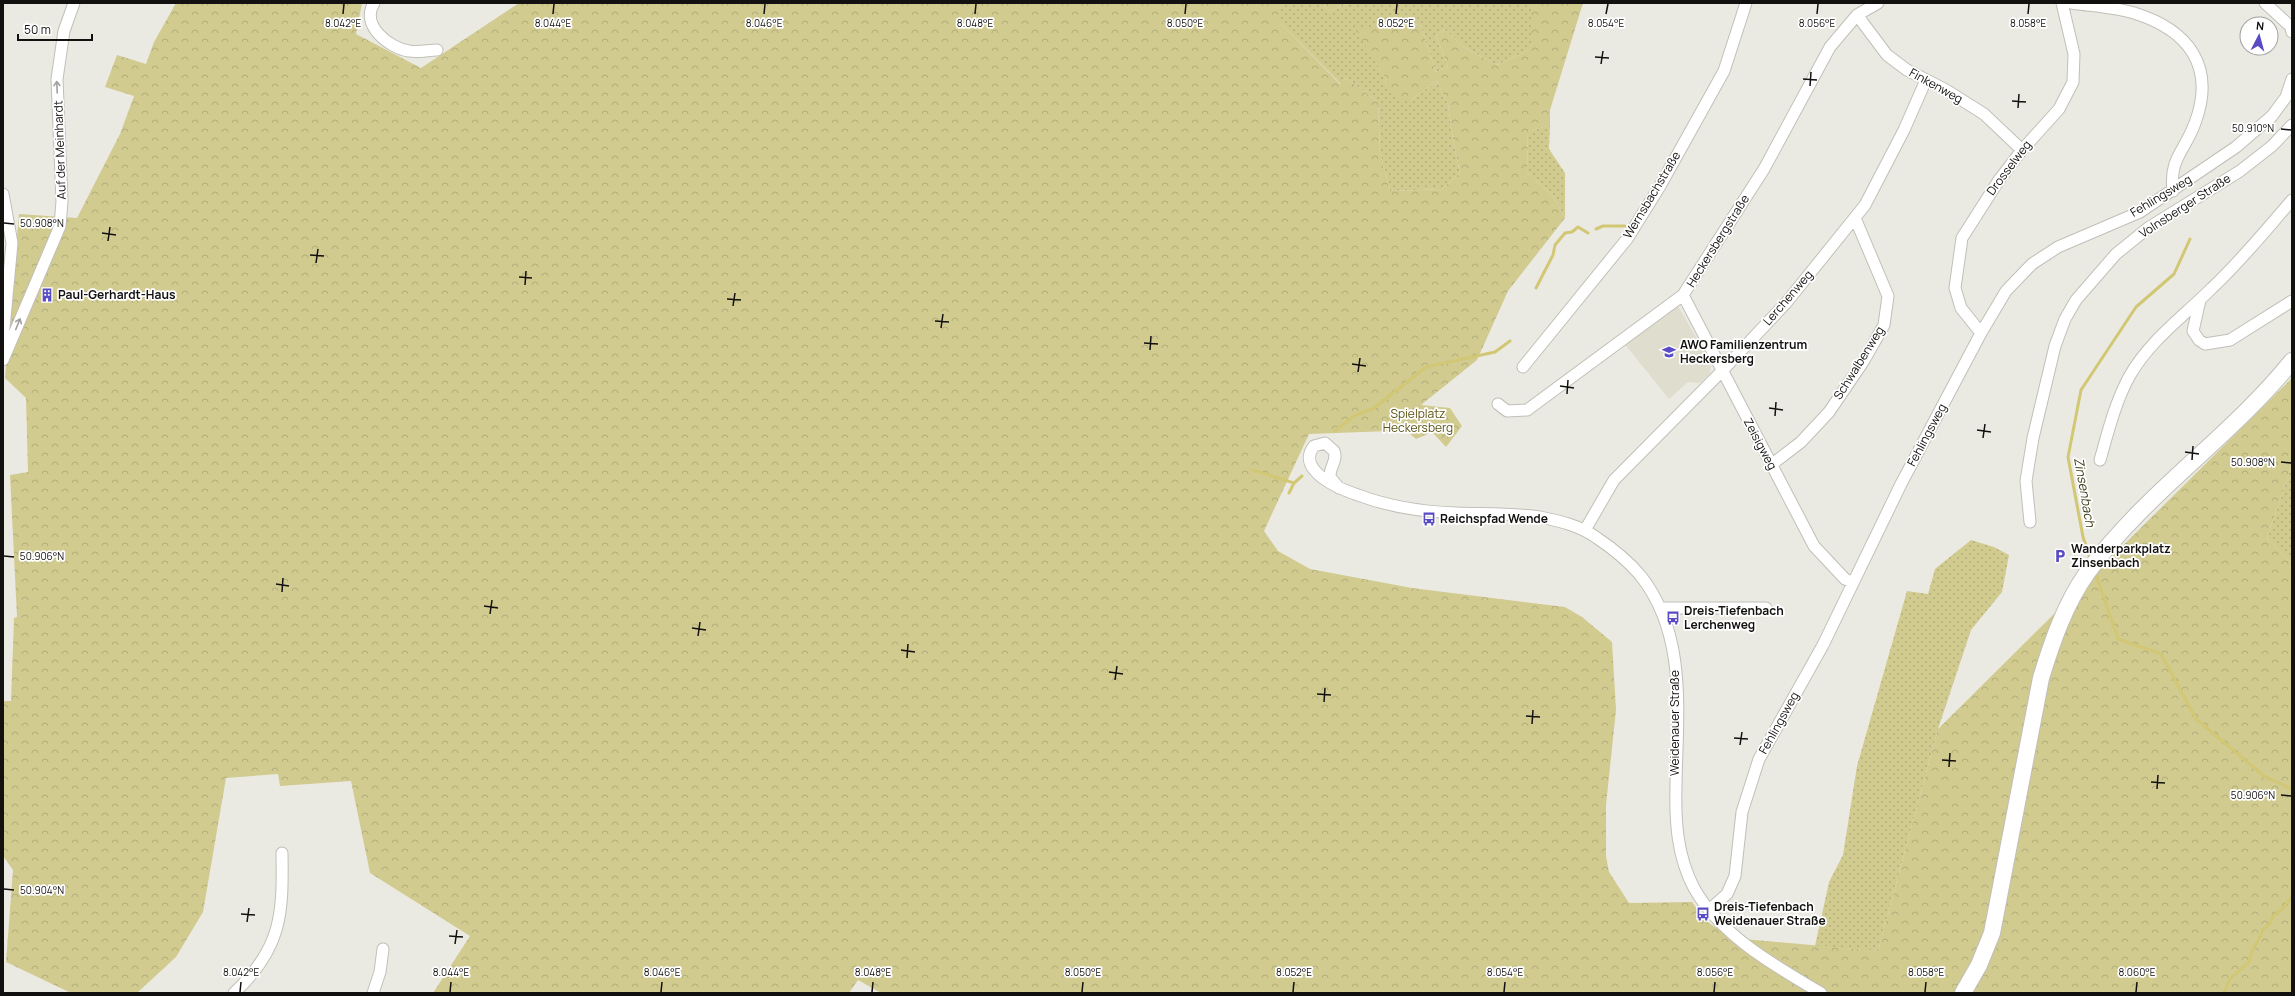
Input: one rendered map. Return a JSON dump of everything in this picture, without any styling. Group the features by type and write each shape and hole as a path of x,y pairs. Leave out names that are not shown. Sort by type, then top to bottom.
{"street":[{"name":"Auf der Meinhardt","path":"3,360 60,226 62,201 57,79 64,31 74,3"},
{"path":"374,3 371,18 372,27 390,44 409,51 437,50"},
{"name":"Wernsbachstraße","path":"1523,367 1627,239 1660,186 1724,71 1746,3"},
{"name":"Heckersbergstraße","path":"1498,404 1507,411 1527,410 1683,296 1764,169 1830,47 1857,15 1878,3"},
{"name":"Drosselweg","path":"1981,334 1961,308 1955,288 1962,238 1999,180 2022,150 2059,109 2072,82 2074,54 2062,3"},
{"path":"2071,3 2134,13 2161,24 2176,33 2196,56 2203,77 2202,103 2195,125 2176,159 2171,174 2173,190"},
{"path":"2265,3 2290,26 2292,32"},
{"name":"Finkenweg","path":"1857,15 1887,55 1907,70 1946,90 1984,114 2022,150"},
{"name":"Fehlingsweg","path":"1710,910 1727,894 1735,876 1741,818 1759,759 1823,644 1852,582 1981,334 2006,291 2032,264 2058,247 2140,212 2236,147 2272,116 2286,97 2292,79"},
{"name":"Lerchenweg","path":"1586,530 1614,480 1721,372 1786,303 1865,205 1904,130 1926,80"},
{"name":"Volnsberger Straße","path":"2030,522 2026,481 2033,438 2055,346 2066,319 2076,300 2116,254 2148,228 2240,171 2272,146 2292,125"},
{"path":"3,194 12,243 3,339"},
{"path":"2100,460 2115,409 2129,377 2142,358 2162,335 2247,255 2292,200"},
{"name":"Schwalbenweg","path":"1771,465 1801,442 1829,412 1863,362 1884,325 1888,296 1855,218"},
{"name":"Zeisigweg","path":"1683,296 1721,372 1814,546 1845,579 1852,582"},
{"path":"2200,300 2192,331 2199,340 2205,344 2230,340 2292,301"},
{"path":"1963,993 1979,965 1992,933 2030,733 2049,652 2070,603 2100,556 2145,509 2259,399 2292,361"},
{"name":"Weidenauer Straße","path":"1339,488 1369,499 1407,509 1540,517 1586,530 1620,556 1640,575 1660,608 1672,642 1677,680 1675,816 1680,854 1694,888 1710,910 1729,931 1748,946 1820,993"},
{"path":"1660,608 1766,608"},
{"path":"234,993 253,975 274,940 282,896 282,853"},
{"path":"373,993 380,972 384,950"}],"shaded area":[{"name":"AWO Familienzentrum Heckersberg","path":"1678,306 1711,363 1710,373 1700,383 1688,382 1669,399 1623,342"}],"green space":[{"name":"Spielplatz Heckersberg","path":"176,3 362,3 356,34 421,68 519,3 1281,3 1281,24 1340,84 1346,78 1378,102 1380,153 1390,191 1442,189 1460,173 1453,140 1448,104 1437,81 1411,100 1397,100 1386,86 1385,77 1354,27 1392,27 1420,24 1436,72 1448,67 1436,36 1444,29 1464,47 1497,65 1531,49 1531,3 1583,3 1550,110 1550,125 1528,132 1527,172 1553,196 1565,218 1508,291 1477,360 1421,405 1450,408 1462,426 1446,447 1432,432 1416,439 1398,424 1390,431 1309,434 1264,531 1278,551 1310,569 1412,588 1565,607 1582,617 1612,642 1616,710 1606,805 1606,856 1609,872 1629,903 1692,902 1706,921 1732,938 1878,951 1938,729 2292,378 2292,464 2267,538 2292,563 2292,993 881,993 858,980 849,993 433,993 470,936 370,873 351,781 280,786 278,774 226,778 203,912 176,957 137,993 71,993 6,962 13,870 3,856 3,701 11,701 14,618 17,617 10,475 28,472 26,398 5,378 19,214 77,218 120,134 134,96 105,87 117,55 146,64 154,42"},
{"path":"1281,3 1320,3 1330,11 1349,3 1531,3 1531,49 1497,65 1464,47 1444,29 1436,36 1448,67 1436,72 1420,24 1392,27 1355,27 1385,77 1386,86 1411,100 1437,81 1448,104 1453,140 1460,173 1442,189 1390,191 1380,153 1378,102 1346,78 1341,84 1281,24"},
{"path":"1320,3 1349,3 1330,11"},
{"path":"1550,125 1549,149 1565,173 1565,218 1553,196 1527,172 1528,132"},
{"path":"2292,464 2292,563 2267,538"},
{"path":"1971,540 1994,547 2009,555 2002,592 1971,630 1938,729 1878,951 1815,946 1829,882 1843,855 1857,766 1907,591 1928,594 1935,569"}],"waterway":[{"path":"1596,229 1603,226 1625,226"},
{"path":"1536,288 1553,255 1555,245 1565,233 1572,232 1578,227 1588,233"},
{"name":"Zinsenbach","path":"2091,561 2083,537 2068,457 2081,390 2136,307 2174,274 2190,239"},
{"path":"1335,431 1354,416 1374,408 1426,367 1495,352 1510,341"},
{"path":"1253,470 1294,483"},
{"path":"1289,493 1294,483 1302,476"},
{"name":"Zinsenbach","path":"2095,572 2118,639 2161,654 2196,719 2264,776 2292,789"},
{"path":"2224,993 2230,979 2249,962 2251,953 2263,929 2269,925 2273,916 2281,910 2292,897"}],"place":[{"name":"Paul-Gerhardt-Haus","path":"47,295"},
{"name":"AWO Familienzentrum Heckersberg","path":"1669,352"},
{"name":"Reichspfad Wende","path":"1429,519"},
{"name":"Wanderparkplatz Zinsenbach","path":"2060,556"},
{"name":"Dreis-Tiefenbach Lerchenweg","path":"1673,618"},
{"name":"Dreis-Tiefenbach Weidenauer Straße","path":"1703,914"}]}
